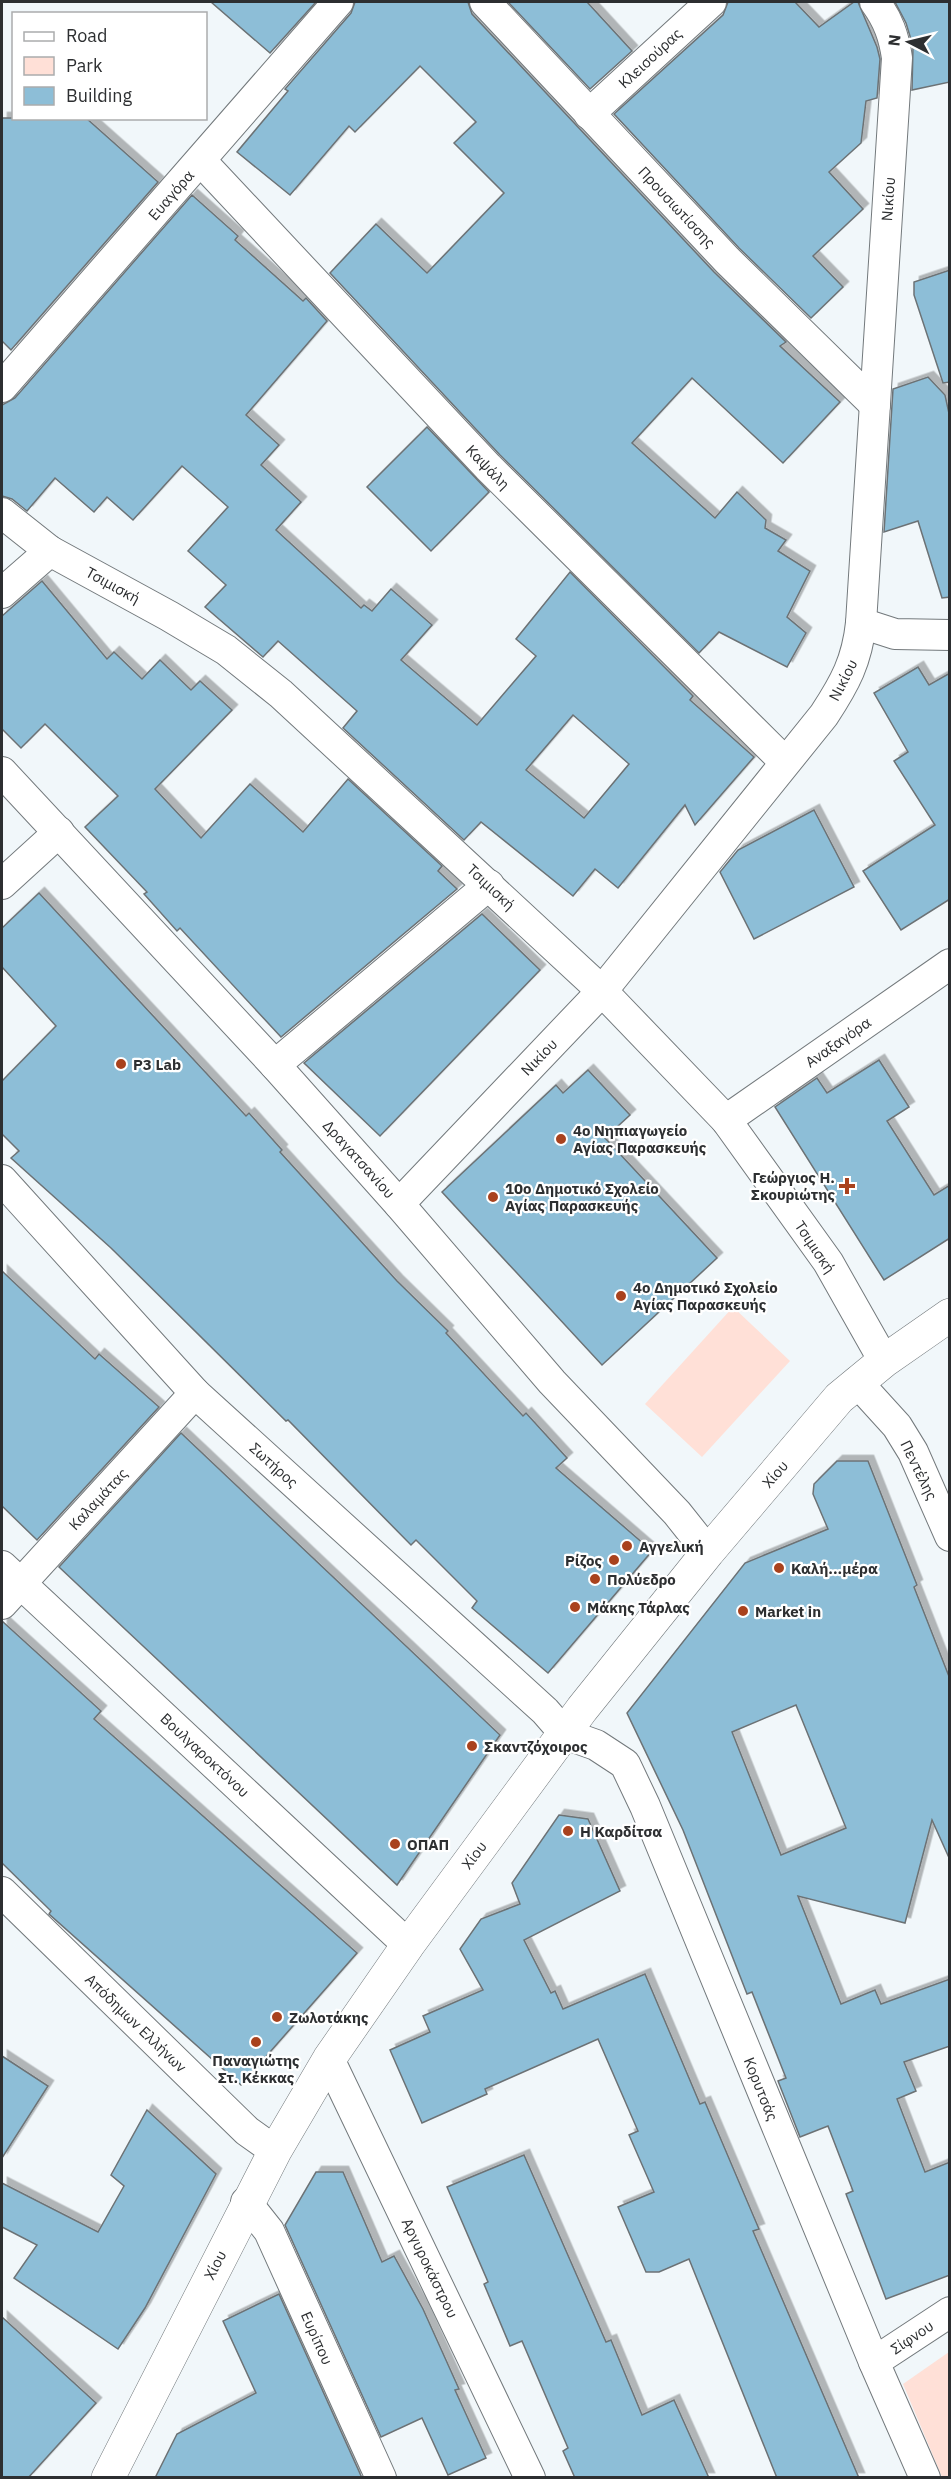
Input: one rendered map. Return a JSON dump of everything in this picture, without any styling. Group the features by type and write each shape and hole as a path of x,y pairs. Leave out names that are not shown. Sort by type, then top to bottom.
{"street":[{"name":"Ευαγόρα","path":"2,387 338,2"},
{"name":"Προυσιωτίσσης","path":"485,2 727,260 875,405"},
{"name":"Κλεισούρας","path":"589,114 711,2"},
{"name":"Νικίου","path":"399,1204 602,991 824,715 851,671 858,647 861,623 897,58 894,36 887,18 875,2"},
{"name":"Καψάλη","path":"201,161 488,467 785,762"},
{"name":"Τσιμισκή","path":"2,513 50,551 226,650 280,693 602,991 726,1120 828,1262 884,1361"},
{"path":"2,592 50,551"},
{"path":"861,623 895,634 950,635"},
{"name":"Δραγατσανίου","path":"2,772 274,1065 399,1204 552,1382 677,1513 708,1552"},
{"path":"2,884 59,832"},
{"path":"274,1065 489,885"},
{"name":"Αναξαγόρα","path":"726,1120 950,964"},
{"name":"Σωτήρος","path":"2,1180 195,1393 546,1712 565,1734"},
{"name":"Χίου","path":"108,2478 246,2202 274,2151 329,2059 408,1945 565,1734 708,1552 839,1398 884,1361 950,1315"},
{"name":"Πεντέλης","path":"857,1382 897,1426 913,1452 950,1536"},
{"name":"Καλαμάτας","path":"8,1584 195,1393"},
{"name":"Βουλγαροκτόνου","path":"8,1584 408,1945"},
{"name":"Κορυτσάς","path":"565,1734 596,1745 626,1764 874,2362 925,2478"},
{"name":"Απόδημων Ελλήνων","path":"2,1892 247,2131 274,2151"},
{"name":"Αργυροκάστρου","path":"329,2059 530,2478"},
{"name":"Ευρίπου","path":"246,2202 269,2231 381,2478"},
{"name":"Σίφνου","path":"874,2362 950,2312"}],"green space":[{"path":"733,1307 790,1361 702,1457 645,1404"},
{"path":"949,2352 949,2477 942,2477 903,2384"}],"building":[{"path":"211,2 316,2 270,53"},
{"path":"355,2 468,2 472,14 714,272 786,342 780,346 840,402 783,463 692,378 632,443 715,518 737,492 766,520 765,528 786,540 778,551 810,571 787,617 806,633 787,667 719,632 699,653 500,455 330,273 376,224 427,273 504,193 454,143 476,122 420,66 355,132 349,126 290,195 237,152 288,91 285,89 351,13"},
{"path":"508,2 587,2 632,51 590,89"},
{"path":"728,2 795,2 819,27 854,2 858,2 877,47 880,59 877,98 866,101 861,143 829,172 863,209 813,256 843,287 811,318 739,248 614,114 723,15"},
{"path":"895,2 950,2 950,82 912,90 913,46 906,23"},
{"path":"2,118 88,120 158,182 11,350 2,341"},
{"path":"192,195 238,236 235,240 303,301 306,298 327,321 246,415 279,445 261,465 301,502 276,530 361,608 364,605 372,611 391,589 432,625 401,660 477,725 536,656 516,639 570,572 693,696 690,700 754,757 695,825 685,805 618,888 595,869 573,896 481,822 464,840 343,728 357,711 278,641 263,657 205,607 226,585 188,551 228,507 182,466 133,520 107,497 94,512 55,478 27,511 12,499 2,496 2,405 15,398","holes":["573,715 629,764 584,818 526,770"]},
{"path":"950,270 950,382 943,383 914,295 914,282"},
{"path":"928,377 945,395 950,418 950,597 942,598 918,521 884,532 893,389"},
{"path":"427,427 489,492 431,551 367,487"},
{"path":"42,581 107,659 114,652 142,679 160,660 191,690 200,681 232,710 155,789 201,838 250,784 303,832 348,779 442,866 438,871 457,889 281,1037 180,928 177,931 144,894 147,892 85,827 118,796 45,724 21,748 2,729 2,616"},
{"path":"918,667 929,685 950,673 950,899 901,930 863,871 935,825 894,761 908,752 874,693"},
{"path":"814,810 854,887 754,939 720,872 738,850"},
{"path":"39,893 246,1116 249,1113 282,1150 280,1152 397,1281 448,1331 446,1333 523,1416 526,1413 567,1458 556,1468 652,1551 548,1673 472,1608 477,1601 416,1540 411,1545 288,1420 286,1421 111,1248 11,1158 19,1151 2,1134 2,1081 56,1026 2,967 2,928"},
{"path":"482,914 540,970 380,1136 304,1063"},
{"path":"879,1060 909,1107 887,1121 934,1195 950,1185 950,1238 884,1280 775,1107 817,1078 827,1093"},
{"path":"588,1070 630,1115 605,1138 717,1258 602,1365 442,1192 556,1085 563,1093"},
{"path":"2,1271 95,1359 99,1354 159,1407 37,1540 2,1506"},
{"path":"181,1433 500,1735 397,1885 59,1567"},
{"path":"837,1461 868,1461 917,1585 914,1587 950,1679 950,1860 932,1820 905,1923 798,1896 841,2004 875,1990 881,2004 950,1979 950,2046 904,2062 916,2091 897,2099 925,2172 950,2162 950,2275 886,2299 846,2194 853,2191 828,2126 800,2137 778,2081 786,2078 752,1992 747,1994 683,1830 627,1713 745,1563 828,1529 813,1494 814,1484","holes":["796,1705 846,1828 781,1855 732,1732"]},
{"path":"2,1621 101,1711 94,1719 357,1953 241,2085 49,1914 51,1911 2,1863"},
{"path":"559,1815 588,1819 620,1891 524,1940 551,1993 555,1991 563,2009 645,1974 700,2104 705,2102 759,2229 753,2231 859,2478 777,2478 689,2259 659,2272 646,2272 618,2207 654,2192 629,2135 638,2131 598,2039 485,2089 487,2094 422,2123 390,2050 430,2032 423,2016 483,1990 460,1949 481,1919 520,1904 512,1883"},
{"path":"2,2056 48,2086 2,2158"},
{"path":"147,2110 216,2174 145,2308 118,2349 14,2278 37,2245 2,2227 2,2183 98,2232 124,2186 111,2175"},
{"path":"524,2155 606,2342 611,2340 642,2415 674,2400 709,2478 575,2478 563,2451 568,2448 522,2341 510,2346 484,2284 488,2282 447,2187"},
{"path":"316,2172 343,2172 382,2262 394,2256 423,2309 459,2389 455,2390 486,2458 448,2475 422,2418 381,2437 285,2225"},
{"path":"279,2294 362,2478 155,2478 177,2434 256,2393 223,2321"},
{"path":"2,2317 96,2403 28,2478 2,2478"}],"place":[{"name":"P3 Lab","path":"121,1064"},
{"name":"4ο Νηπιαγωγείο Αγίας Παρασκευής","path":"561,1139"},
{"name":"Γεώργιος Η. Σκουριώτης","path":"847,1186"},
{"name":"10ο Δημοτικό Σχολείο Αγίας Παρασκευής","path":"493,1197"},
{"name":"4ο Δημοτικό Σχολείο Αγίας Παρασκευής","path":"621,1296"},
{"name":"Αγγελική","path":"627,1546"},
{"name":"Ρίζος","path":"614,1560"},
{"name":"Καλή...μέρα","path":"779,1568"},
{"name":"Πολύεδρο","path":"595,1579"},
{"name":"Μάκης Τάρλας","path":"575,1607"},
{"name":"Market in","path":"743,1611"},
{"name":"Σκαντζόχοιρος","path":"472,1746"},
{"name":"Η Καρδίτσα","path":"568,1831"},
{"name":"ΟΠΑΠ","path":"395,1844"},
{"name":"Ζωλοτάκης","path":"277,2017"},
{"name":"Παναγιώτης Στ. Κέκκας","path":"256,2042"}]}
